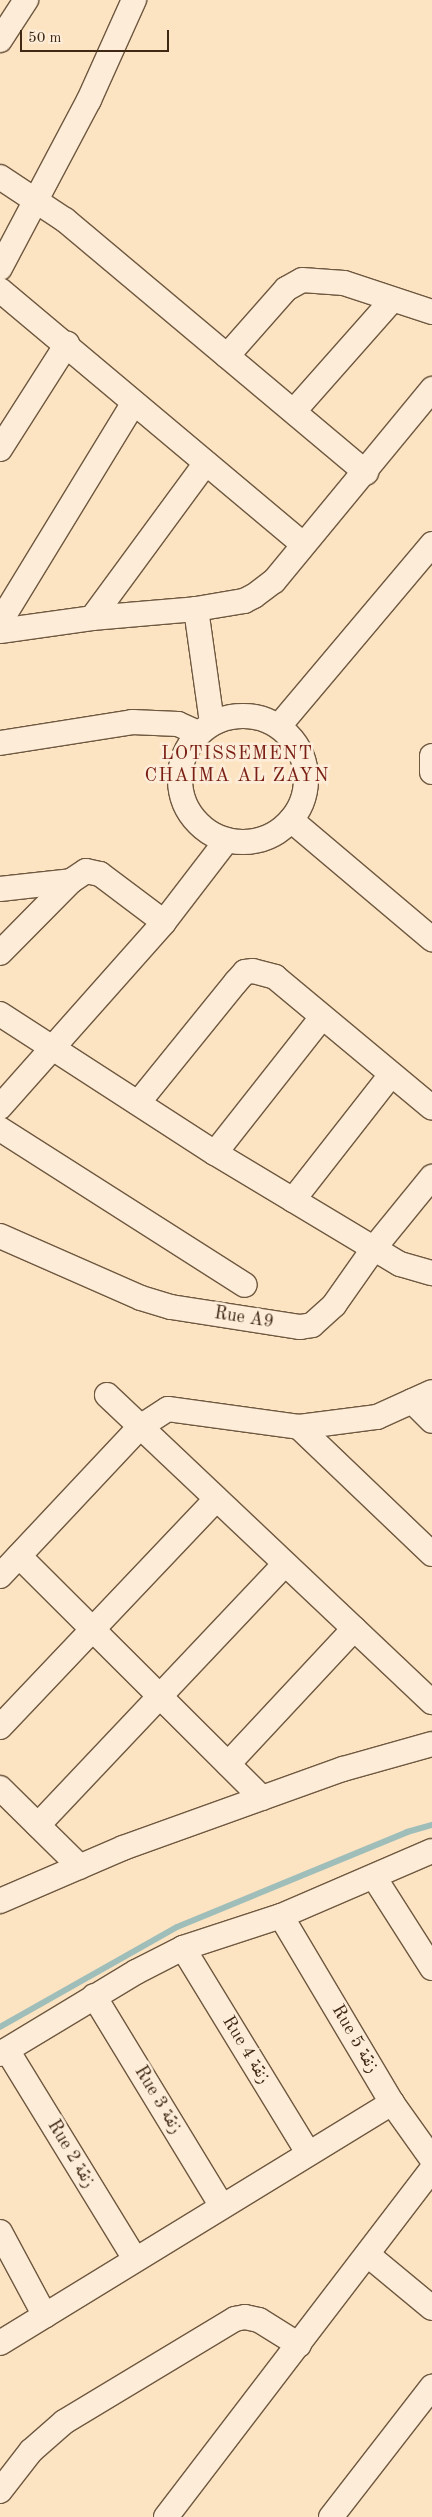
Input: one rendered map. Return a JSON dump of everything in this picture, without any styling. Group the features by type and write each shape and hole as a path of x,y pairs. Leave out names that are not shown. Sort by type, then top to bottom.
{"street":[{"path":"0,40 26,0"},
{"path":"0,268 38,200 134,0"},
{"path":"0,177 38,200 294,411 366,473"},
{"path":"227,356 286,289 302,280 344,283 432,312"},
{"path":"0,290 67,344 133,404 303,544"},
{"path":"294,411 393,299"},
{"path":"0,449 67,344"},
{"path":"0,631 92,618 196,609 244,601 264,590 366,473 432,389"},
{"path":"0,622 133,404"},
{"path":"92,618 206,464"},
{"path":"279,726 432,544"},
{"path":"196,609 205,728"},
{"path":"246,715 264,718 279,726 295,741 304,760 306,774 302,802 291,820 262,840 226,840 209,832 194,820 184,804 180,785 180,766 187,749 205,728 228,716 246,715"},
{"path":"0,743 132,722 178,724 205,728"},
{"path":"432,756 432,772"},
{"path":"291,820 432,939"},
{"path":"0,1107 164,922 226,840"},
{"path":"0,953 71,881 86,871 100,874 164,922"},
{"path":"0,889 71,881"},
{"path":"138,1103 245,972 275,977 390,1076 432,1108"},
{"path":"0,1014 52,1050 293,1200 400,1264 432,1273"},
{"path":"215,1153 322,1017"},
{"path":"293,1200 390,1076"},
{"path":"0,1129 245,1285"},
{"name":"Rue A9","path":"0,1236 142,1298 171,1307 300,1327 312,1325 322,1319 374,1248 432,1177"},
{"path":"107,1395 432,1702"},
{"path":"0,1576 140,1427 168,1410 299,1427 377,1417 422,1397 432,1421"},
{"path":"299,1427 432,1554"},
{"path":"0,1727 216,1499"},
{"path":"19,1556 262,1798"},
{"path":"38,1825 285,1564"},
{"path":"228,1764 354,1629"},
{"path":"0,1901 80,1866 262,1798 343,1769 432,1744"},
{"path":"0,1788 80,1866"},
{"path":"4,2052 94,1996 183,1948 281,1916 432,1851"},
{"path":"374,1877 432,1968"},
{"name":"Rue 5 زنقة","path":"281,1916 392,2103 432,2159"},
{"name":"Rue 4 زنقة","path":"183,1948 308,2153"},
{"name":"Rue 3 زنقة","path":"94,1996 221,2205"},
{"name":"Rue 2 زنقة","path":"4,2052 135,2259"},
{"path":"0,2343 221,2205 392,2103"},
{"path":"166,2517 432,2169"},
{"path":"0,2232 45,2316"},
{"path":"368,2255 432,2308"},
{"path":"0,2491 31,2451 58,2427 235,2319 251,2317 259,2320 298,2346"},
{"path":"331,2517 432,2387"}],"waterway":[{"path":"0,2027 177,1927 407,1832 432,1825"}],"district":[{"name":"LOTISSEMENT CHAIMA AL ZAYN","path":"237,766"}]}
